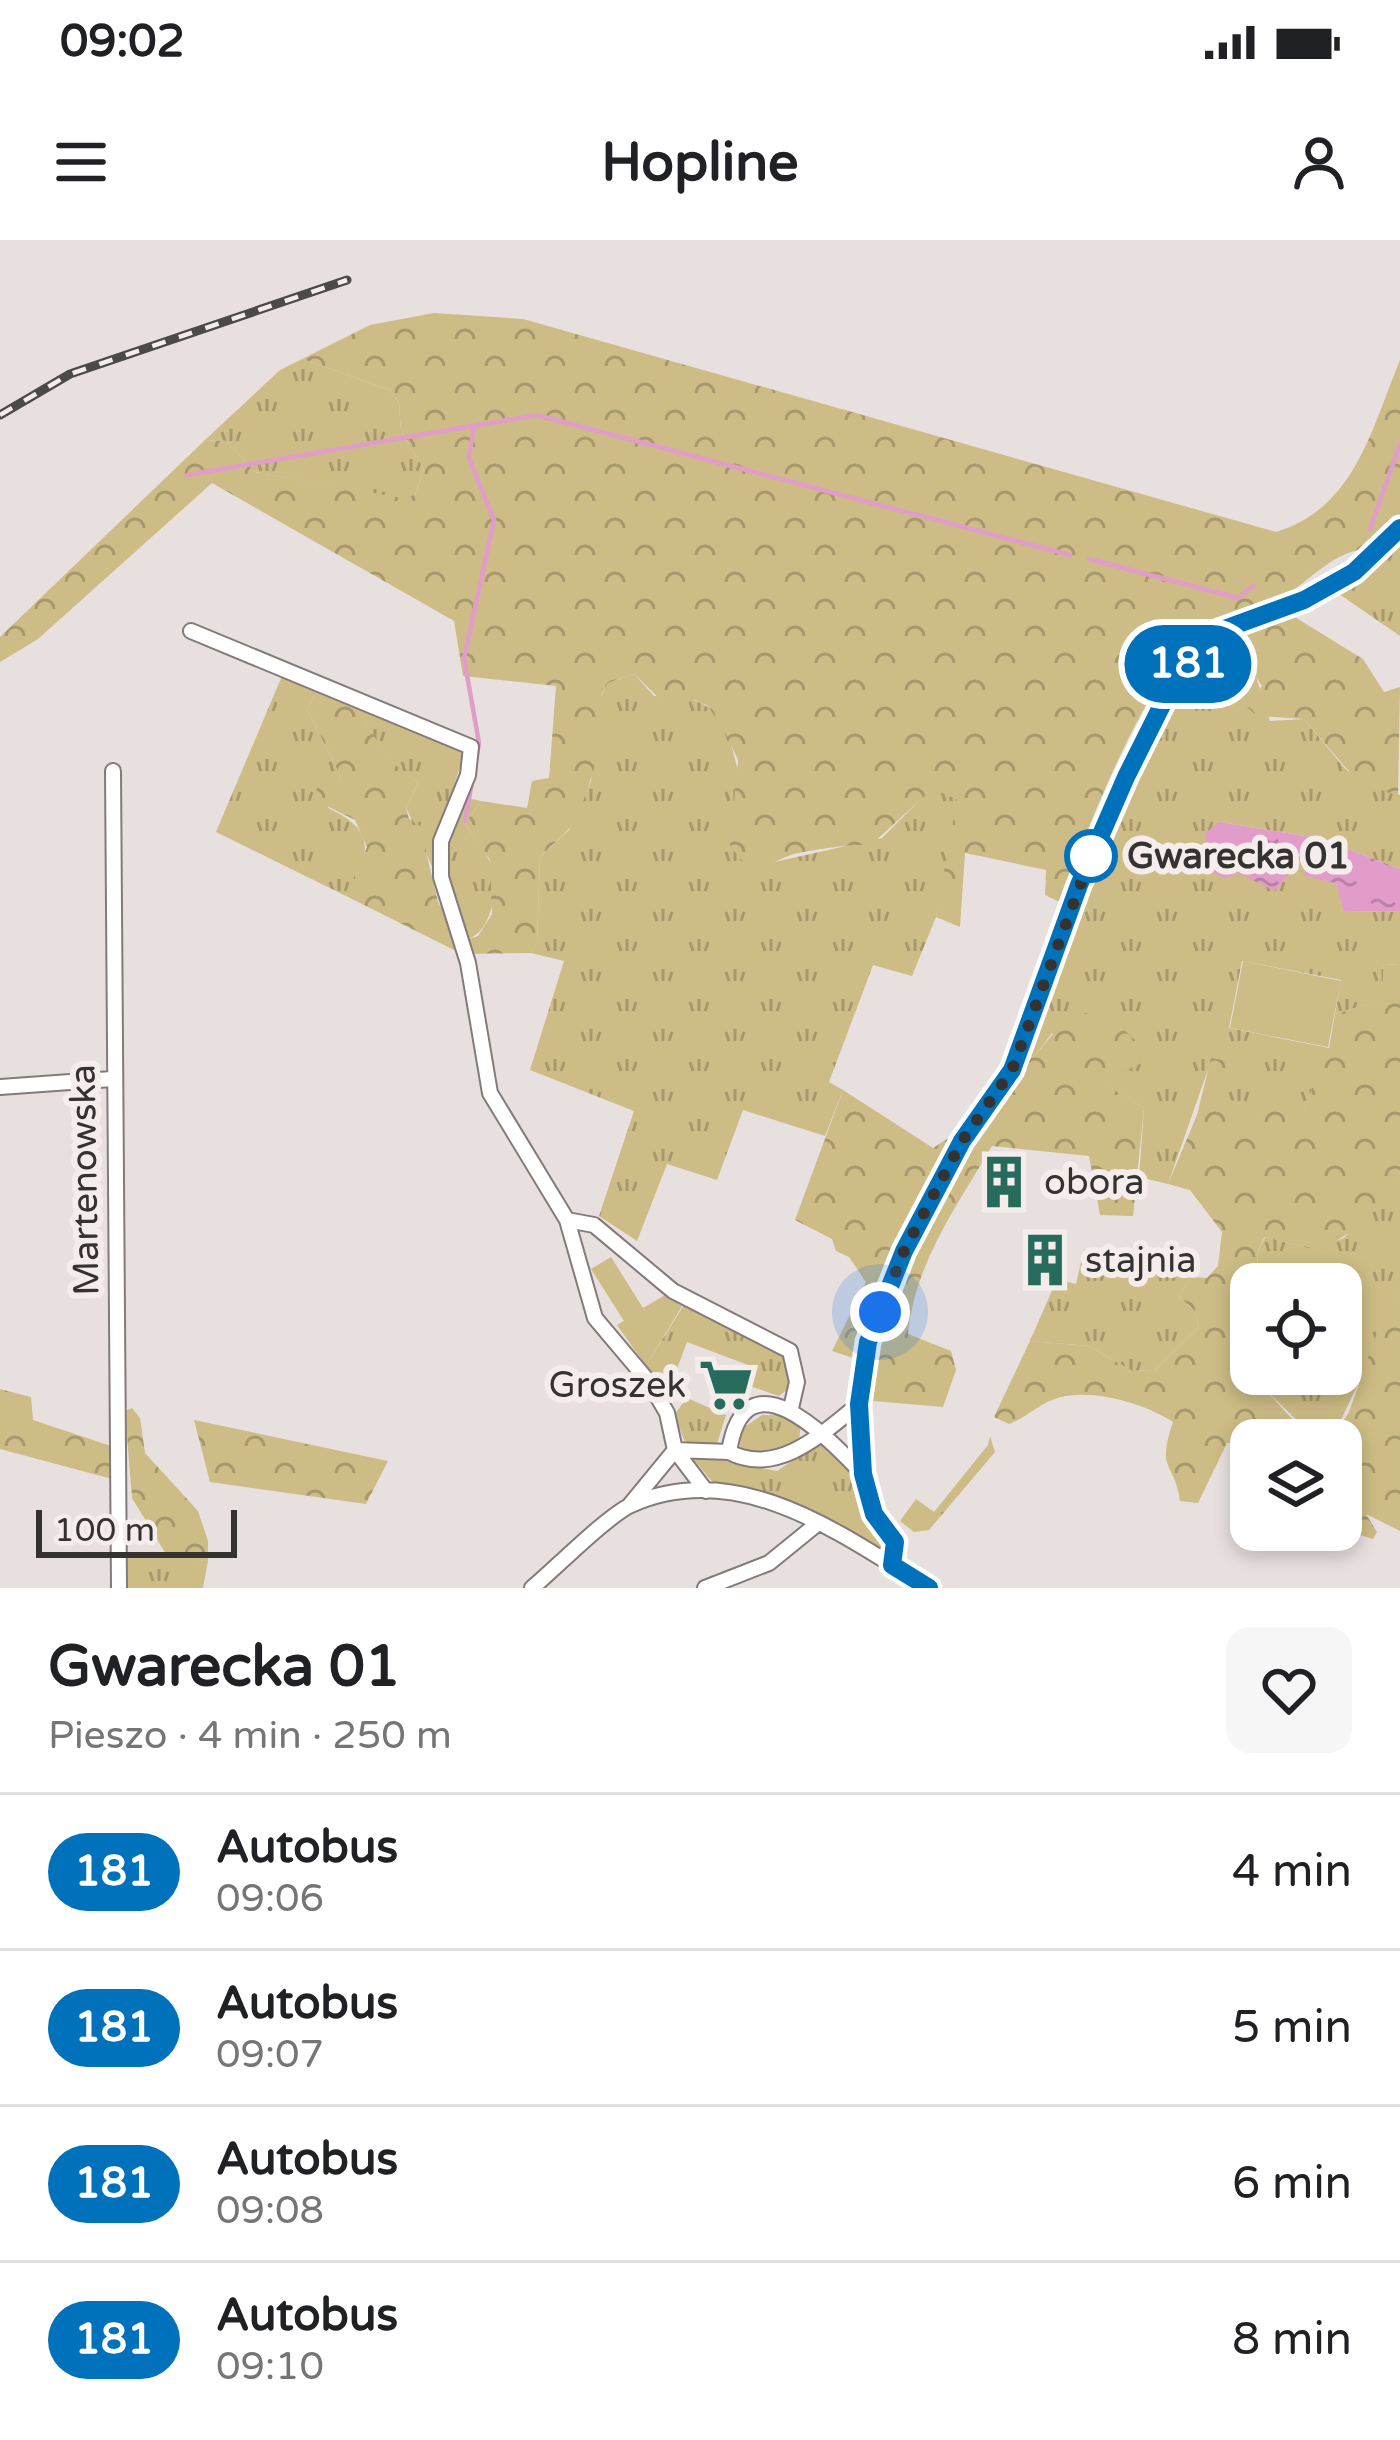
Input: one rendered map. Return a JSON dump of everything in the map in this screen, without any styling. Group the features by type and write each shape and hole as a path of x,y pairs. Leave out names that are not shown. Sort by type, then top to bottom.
{"street":[{"path":"892,1565 895,1542 874,1514 863,1474 859,1404 868,1342 904,1251 962,1141 1012,1070 1091,856 1170,689 1219,631 1304,600 1354,572 1400,528"},
{"path":"191,631 471,747 468,775 441,841 440,877 468,963 490,1093 567,1220 595,1318 649,1382 667,1413 675,1450 706,1491"},
{"name":"Martenowska","path":"113,771 119,1588"},
{"path":"0,1087 112,1079"},
{"path":"567,1220 594,1225 673,1291 790,1351 797,1382 791,1408"},
{"path":"675,1450 729,1452 757,1462 774,1461 859,1404"},
{"path":"729,1452 743,1420 754,1410 791,1408 863,1474"},
{"path":"532,1588 628,1506 675,1450"},
{"path":"628,1506 706,1491 735,1491 778,1502 929,1588"},
{"path":"705,1588 770,1564 817,1524"}],"green space":[{"path":"434,313 523,319 1276,532 1303,521 1342,485 1369,439 1400,360 1400,517 1371,549 1347,553 1285,596 1209,629 1186,648 1121,754 1060,902 1045,895 1046,870 965,853 960,927 936,917 957,799 932,789 870,846 810,851 748,868 730,846 738,760 725,732 708,706 695,700 666,705 634,674 608,683 601,695 603,723 585,796 570,828 540,857 537,942 531,953 462,954 346,896 367,847 355,820 315,800 317,786 341,777 307,709 318,690 355,705 388,759 418,783 406,807 409,819 420,826 438,902 461,941 478,936 492,914 490,860 465,824 481,801 527,808 532,781 549,778 556,686 463,676 454,621 212,483 38,639 0,662 0,637 205,440 227,441 255,472 402,498 415,495 424,469 401,431 399,403 390,390 302,359 370,325"},
{"path":"302,359 390,390 399,403 401,431 424,469 415,495 402,499 255,472 227,441 205,440 280,370"},
{"path":"1400,545 1400,636 1339,594"},
{"path":"1293,616 1363,659 1384,692 1400,687 1398,796 1357,781 1304,719 1257,716 1246,706 1262,686 1256,677 1233,676 1216,667 1220,655 1236,639"},
{"path":"1220,650 1217,667 1233,676 1256,677 1270,721 1304,719 1347,771 1400,795 1400,869 1322,839 1220,822 1238,873 1298,861 1313,864 1305,875 1336,884 1345,912 1400,911 1400,965 1384,964 1382,1000 1335,1014 1341,980 1242,961 1229,1028 1329,1048 1304,1109 1258,1119 1228,1100 1212,1058 1168,1184 1139,1177 1144,1108 1100,1082 1052,1033 1035,1056 1022,1061 1127,799 1197,666"},
{"path":"634,674 654,696 701,703 726,732 739,777 748,868 882,838 932,788 958,799 936,917 912,976 873,965 829,1082 843,1090 825,1136 743,1110 717,1180 667,1164 637,1241 599,1216 634,1111 530,1070 564,961 531,953 537,941 540,857 569,830 591,781 601,696 608,683"},
{"path":"282,676 318,690 307,709 341,777 330,784 328,808 355,825 365,845 361,868 346,896 216,832"},
{"path":"355,705 466,748 434,849 437,878 406,807 418,783 388,760"},
{"path":"463,797 481,801 465,824 487,856 494,890 484,926 467,939 446,868 449,838"},
{"path":"1243,961 1341,981 1328,1047 1230,1028"},
{"path":"1384,964 1400,965 1400,1174 1357,1228 1328,1246 1312,1249 1265,1237 1258,1263 1230,1263 1230,1395 1270,1395 1293,1419 1230,1419 1230,1443 1198,1503 1180,1501 1168,1465 1166,1450 1173,1422 1147,1409 1081,1395 1052,1400 1009,1424 994,1417 1030,1341 1089,1346 1132,1371 1155,1370 1199,1327 1194,1310 1179,1297 1190,1277 1207,1278 1218,1266 1222,1232 1190,1190 1168,1184 1197,1115 1211,1058 1229,1061 1229,1100 1250,1104 1258,1119 1284,1104 1304,1109 1316,1078 1314,1061 1329,1048 1335,1014 1381,1000"},
{"path":"1072,1010 1113,1019 1144,1049 1142,1063 1101,1082 1144,1108 1133,1216 1100,1215 1089,1156 992,1146 928,1259 912,1308 908,1334 951,1351 956,1370 943,1407 873,1401 874,1365 832,1351 866,1282 849,1257 836,1251 832,1239 795,1220 843,1090 933,1148 993,1110 1022,1061 1035,1056"},
{"path":"1400,1174 1400,1295 1362,1375 1362,1263 1258,1263 1257,1256 1266,1237 1312,1249 1344,1238"},
{"path":"1084,1249 1171,1263 1190,1277 1179,1297 1194,1310 1199,1327 1155,1370 1132,1371 1089,1346 1030,1341 1057,1279 1076,1284"},
{"path":"611,1257 643,1308 665,1295 682,1306 646,1366 617,1325 624,1321 591,1269"},
{"path":"1400,1295 1400,1531 1366,1514 1377,1532 1373,1539 1362,1536 1362,1419 1345,1419 1355,1395 1362,1395 1362,1375 1377,1333"},
{"path":"685,1303 784,1351 792,1386 779,1396 750,1386 756,1368 687,1342 671,1385 658,1387 644,1369"},
{"path":"0,1389 31,1397 33,1420 114,1447 116,1480 0,1449"},
{"path":"1271,1395 1353,1395 1341,1419 1296,1419"},
{"path":"687,1398 726,1415 716,1447 685,1442 674,1415"},
{"path":"132,1408 140,1418 145,1453 198,1511 208,1541 208,1561 169,1559 132,1498 125,1411"},
{"path":"762,1415 786,1415 801,1425 799,1439 767,1458 739,1449 743,1428"},
{"path":"194,1420 388,1461 366,1504 210,1482"},
{"path":"990,1436 995,1452 929,1530 914,1532 900,1521 916,1499 934,1512 988,1445"},
{"path":"821,1442 858,1481 869,1516 890,1547 887,1556 783,1498 715,1485 694,1460 696,1455 777,1471"},
{"path":"124,1554 208,1561 203,1588 123,1588"}],"water":[{"path":"1220,822 1322,839 1400,869 1400,911 1344,912 1336,884 1303,875 1312,864 1299,861 1275,891 1238,873 1225,879 1208,869 1205,833"}],"waterway":[{"path":"187,475 537,415 1070,555"},
{"path":"465,821 479,743 464,658 494,520 469,458 474,426"},
{"path":"1370,529 1400,444"},
{"path":"1089,559 1238,598 1253,586"}],"railway":[{"path":"0,415 70,374 347,280"}],"bus line":[{"name":"181","path":"929,1588 892,1565 895,1542 874,1514 860,1449 859,1404 868,1342 904,1251 962,1141 1012,1070 1091,856 1170,689 1219,631 1304,600 1354,572 1400,528"}],"place":[{"name":"Gwarecka 01","path":"1091,856"},
{"name":"obora","path":"1004,1182"},
{"name":"stajnia","path":"1045,1260"},
{"name":"Groszek","path":"726,1385"}],"route":[{"path":"880,1312 904,1251 962,1141 1012,1070 1091,856"}]}
